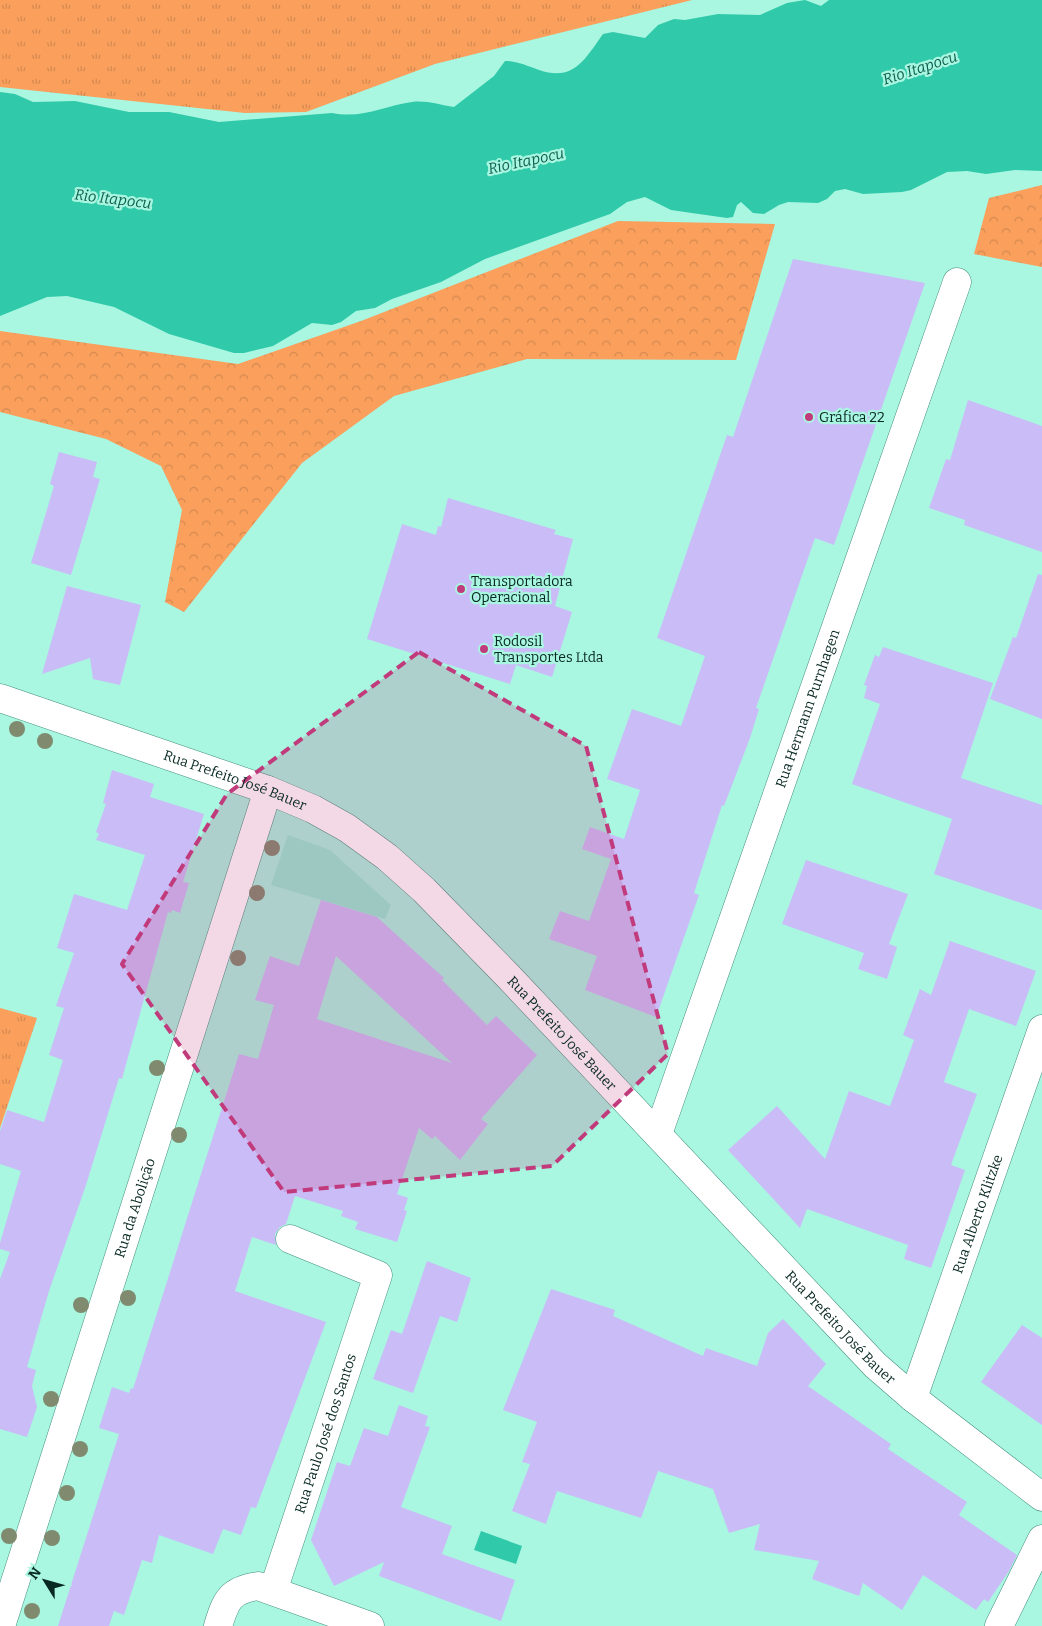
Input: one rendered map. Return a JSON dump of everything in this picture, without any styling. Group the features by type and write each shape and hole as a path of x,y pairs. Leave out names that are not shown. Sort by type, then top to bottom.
{"street":[{"name":"Rua Hermann Purnhagen","path":"658,1134 958,282"},
{"name":"Rua Prefeito José Bauer","path":"0,698 268,790 313,808 347,828 387,857 469,936 868,1358 912,1398 1042,1497"},
{"name":"Rua da Abolição","path":"1,1626 268,790"},
{"name":"Rua Alberto Klitzke","path":"912,1398 1042,1029"},
{"name":"Rua Paulo José dos Santos","path":"273,1591 378,1276 290,1239"},
{"path":"999,1626 1042,1539"},
{"path":"218,1626 224,1606 231,1596 242,1588 258,1586 370,1626"}],"highlighted area":[{"path":"419,652 586,746 668,1054 552,1166 284,1192 122,964 227,794"}],"shaded area":[{"path":"288,835 330,850 391,905 385,919 271,885"}],"green space":[{"path":"0,0 692,0 435,64 306,112 245,113 0,87"},
{"path":"1042,185 1042,267 974,254 989,198"},
{"path":"618,221 775,224 736,360 527,359 394,396 302,463 184,612 165,602 182,510 161,466 106,439 0,412 0,331 238,364 361,321"},
{"path":"0,1008 37,1018 0,1128"}],"water":[{"name":"Rio Itapocu","path":"805,0 821,6 829,0 1042,0 1042,171 1015,170 986,174 967,171 947,172 911,190 863,194 845,189 835,191 827,199 818,203 788,202 764,214 753,213 741,202 737,205 733,217 727,218 671,210 645,197 627,202 610,214 485,259 441,282 392,299 375,308 356,311 341,322 332,325 312,323 273,346 244,353 234,353 169,334 114,307 67,296 47,297 0,316 0,92 15,94 33,102 75,101 129,112 169,112 219,122 332,113 363,113 417,102 454,107 494,76 505,61 551,73 561,73 570,70 584,60 603,34 613,32 645,38 658,25 674,19 685,20 718,14 760,15 787,3"},
{"path":"481,1531 522,1546 516,1564 474,1550"}],"building":[{"path":"793,259 925,283 834,545 815,538 756,708 759,709 750,738 724,806 722,805 694,893 699,895 656,1017 585,990 597,956 549,939 560,911 589,921 611,859 582,849 590,827 624,839 640,790 607,779 632,709 681,726 705,656 657,638 727,435 733,437"},
{"path":"968,400 1042,426 1042,552 964,525 965,520 929,508 946,459 950,460"},
{"path":"59,452 97,462 93,477 100,479 71,575 31,563 54,486 50,484"},
{"name":"Transportadora Operacional","path":"448,498 556,530 554,534 573,539 555,606 572,612 552,677 516,665 510,684 367,639 402,524 436,535 438,526 441,527"},
{"path":"1038,574 1042,575 1042,719 990,699 1013,637 1016,638"},
{"path":"67,586 141,605 120,685 93,679 90,658 42,674"},
{"path":"883,647 993,683 961,778 1042,805 1042,910 934,874 952,819 852,784 880,704 864,698 867,686 864,685 875,655 879,657"},
{"path":"112,770 154,784 150,797 204,814 183,882 189,883 180,913 172,910 171,913 168,912 122,1079 119,1078 86,1185 49,1291 27,1367 36,1370 32,1386 37,1407 27,1437 0,1429 0,1279 10,1252 0,1249 0,1243 21,1171 0,1164 0,1131 7,1110 44,1122 63,1060 49,1055 64,1008 56,1006 74,953 57,948 74,894 127,910 145,855 96,840 99,834 96,832 106,804 103,803"},
{"path":"806,860 908,894 889,944 897,947 887,979 858,969 864,953 782,924"},
{"path":"321,900 377,917 444,978 442,980 487,1025 496,1016 537,1055 481,1119 488,1124 460,1160 435,1136 432,1139 419,1128 397,1194 408,1198 404,1210 407,1211 397,1242 355,1229 358,1222 341,1216 343,1211 295,1196 286,1224 280,1227 275,1234 276,1245 252,1237 235,1291 326,1322 256,1508 251,1507 241,1535 223,1529 213,1554 159,1535 152,1563 142,1560 124,1615 114,1611 109,1626 58,1626 119,1434 99,1428 112,1387 129,1393 131,1388 133,1389 239,1054 258,1059 274,1005 255,1000 270,956 299,966","holes":["336,956 452,1063 317,1019"]},
{"path":"950,941 1036,971 1016,1026 969,1009 944,1082 977,1094 951,1165 965,1170 931,1268 904,1259 908,1245 807,1209 800,1228 728,1150 777,1106 825,1159 849,1091 890,1106 914,1040 903,1035 920,989 931,995"},
{"path":"427,1261 471,1278 457,1322 440,1316 413,1393 373,1379 391,1330 402,1334"},
{"path":"551,1289 615,1310 613,1316 703,1356 706,1348 757,1366 768,1333 783,1319 826,1364 808,1386 891,1444 888,1449 967,1502 959,1515 1017,1555 1009,1571 988,1602 984,1599 976,1610 923,1575 902,1610 863,1583 859,1596 812,1579 819,1561 754,1550 760,1524 729,1533 713,1489 658,1471 641,1518 557,1491 546,1524 512,1511 530,1464 522,1462 537,1422 503,1410"},
{"path":"1022,1325 1042,1338 1042,1425 981,1382"},
{"path":"399,1405 428,1416 425,1426 430,1427 401,1507 452,1526 442,1554 515,1580 501,1621 379,1576 384,1562 334,1586 311,1540 337,1462 350,1466 364,1428 388,1436"}],"place":[{"name":"Gráfica 22","path":"809,417"},
{"name":"Transportadora Operacional","path":"461,589"},
{"name":"Rodosil Transportes Ltda","path":"484,649"}]}
